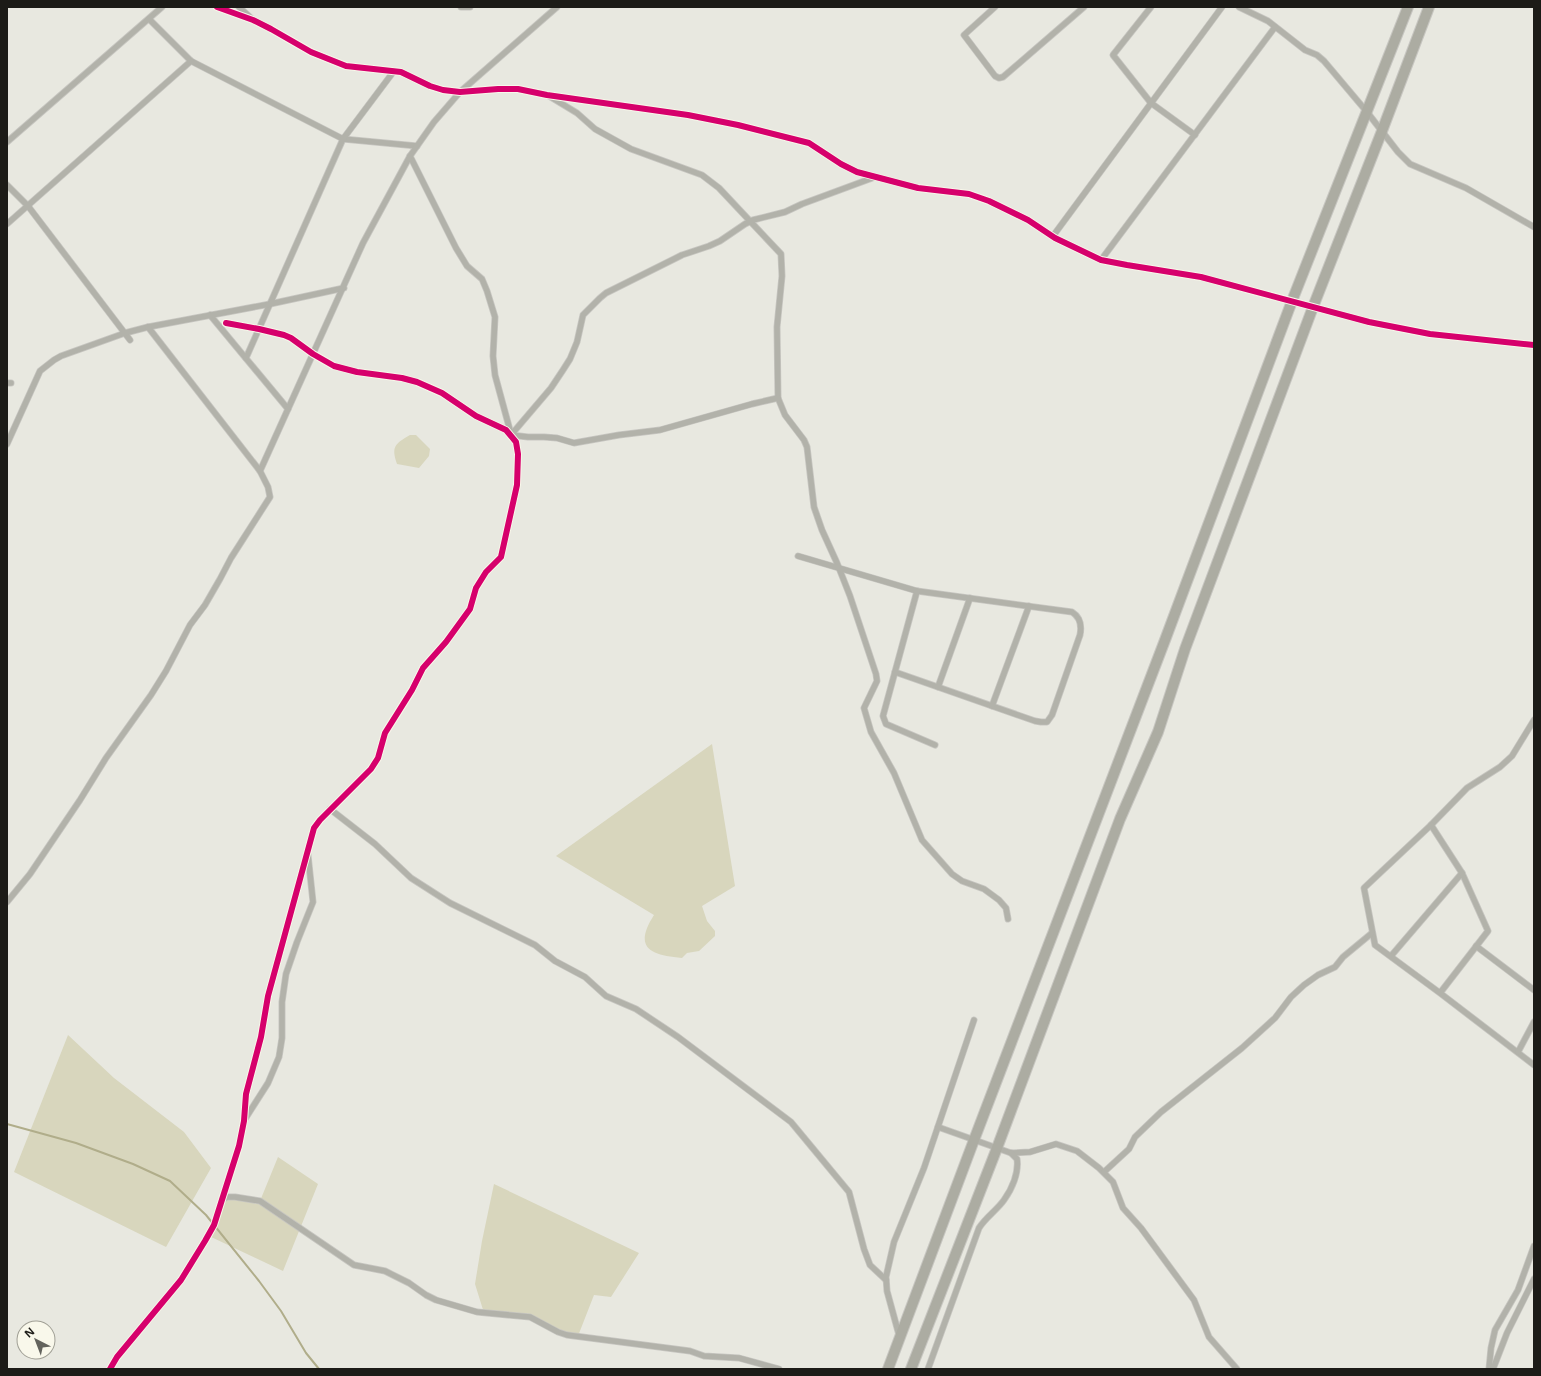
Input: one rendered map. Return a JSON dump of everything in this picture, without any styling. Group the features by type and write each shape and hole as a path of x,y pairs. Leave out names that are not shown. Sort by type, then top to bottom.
{"highway":[{"path":"888,1369 974,1140 1163,648 1292,301 1408,7"},
{"path":"911,1369 997,1148 1120,819 1158,732 1185,649 1313,306 1429,7"}],"street":[{"path":"7,142 162,7"},
{"path":"217,7 253,20 311,52 346,66 401,72 430,86 443,90 460,92 518,89 547,95 688,115 751,128 815,145 841,164 857,172 918,188 969,194 1008,209 1054,236 1102,260 1201,277 1369,322 1430,334 1534,345"},
{"path":"239,7 253,20"},
{"path":"461,7 470,7"},
{"path":"260,471 344,288 363,242 410,156 434,122 460,92 557,7"},
{"path":"995,7 964,34 994,76 999,78 1003,77 1084,7"},
{"path":"1151,7 1112,55 1151,103 1195,135"},
{"path":"1054,236 1222,7"},
{"path":"1239,7 1268,21 1305,50 1317,55 1324,61 1398,152 1410,164 1466,188 1534,226"},
{"path":"149,18 191,61 343,139 417,146"},
{"path":"1102,260 1275,27"},
{"path":"7,224 191,61"},
{"path":"246,358 343,139 394,71"},
{"path":"547,95 577,113 595,129 619,142 638,151 702,175 719,188 749,222 781,254 782,262 777,327 778,398 785,415 804,440 807,447 814,507 822,530 839,568 878,680 864,708 870,732 894,773 922,840 952,874 962,881 984,889 999,900 1006,908 1008,919"},
{"path":"410,156 456,248 467,266 482,279 487,291 495,318 493,356 495,375 511,435"},
{"path":"511,435 563,370 577,342 583,315 606,293 682,255 720,241 749,222 793,209 802,204 875,177"},
{"path":"7,185 28,206 130,340"},
{"path":"7,444 40,371 61,356 125,333 148,327 270,304 344,288"},
{"path":"210,315 288,409"},
{"path":"110,1369 117,1357 185,1273 211,1231 239,1146 244,1121 246,1094 261,1037 268,996 314,828 330,809 371,769 378,758 385,733 412,690 423,668 446,642 470,609 476,588 486,572 501,557 516,485 518,454 516,442 511,435 506,430 476,416 442,393 417,382 402,378 357,372 334,366 313,354 291,338 259,329 226,323"},
{"path":"7,902 30,874 80,800 106,758 151,695 190,625 205,605 235,551 270,497 268,487 260,471 148,327"},
{"path":"511,435 557,438 574,444 619,435 660,430 778,398"},
{"path":"798,556 917,591 1072,612 1077,616 1080,622 1080,635 1052,715 1047,722 1041,722 992,706 895,672"},
{"path":"917,591 895,672 884,721 886,724 934,745"},
{"path":"938,687 970,598"},
{"path":"992,706 1029,606"},
{"path":"1534,720 1512,756 1467,788 1446,812 1364,888 1375,945 1534,1065"},
{"path":"330,809 375,844 411,878 450,903 535,945 555,961 586,977 606,996 636,1009 678,1037 784,1116 791,1122 849,1192 864,1249 870,1265 886,1280"},
{"path":"1431,825 1462,873 1488,931 1440,993"},
{"path":"244,1121 268,1083 279,1057 282,1038 282,1002 286,974 313,902 308,850"},
{"path":"1391,956 1462,873"},
{"path":"1104,1172 1129,1149 1135,1136 1161,1112 1242,1048 1275,1018 1291,997 1318,975 1335,967 1343,957 1372,933"},
{"path":"1476,946 1534,990"},
{"path":"900,1338 887,1291 886,1280 894,1242 924,1168 974,1020"},
{"path":"1518,1052 1534,1022"},
{"path":"938,1127 1011,1153 1030,1152 1056,1144 1077,1151 1104,1172 1113,1182 1123,1208 1141,1228 1194,1300 1209,1337 1237,1369"},
{"path":"928,1369 979,1228 985,1219 1004,1201 1015,1177 1018,1167 1017,1159 1011,1153"},
{"path":"222,1200 227,1197 234,1197 260,1201 354,1265 385,1271 409,1283 426,1296 448,1305 477,1312 530,1317 558,1332 567,1335 690,1351 704,1356 739,1358 779,1369"},
{"path":"1489,1369 1491,1348 1495,1330 1518,1290 1534,1246"},
{"path":"1493,1369 1507,1332 1534,1279"}],"shaded area":[{"path":"410,435 416,435 430,449 429,456 419,468 397,464 395,458 394,453 396,446"},
{"path":"712,744 735,886 702,906 707,921 715,931 715,936 699,951 687,953 682,958 661,955 648,948 645,942 645,935 648,926 654,915 556,856"},
{"path":"68,1035 114,1078 184,1132 211,1168 166,1247 14,1172"},
{"path":"278,1157 318,1184 283,1271 209,1236 227,1197 260,1201"},
{"path":"494,1184 639,1253 611,1297 594,1295 578,1336 567,1335 537,1320 484,1313 475,1284"}],"waterway":[{"path":"7,1124 76,1143 133,1164 170,1181 206,1215 259,1281 281,1311 306,1353 319,1369"}],"cycle path":[{"path":"217,7 253,20 311,52 346,66 401,72 430,86 443,90 460,92 518,89 547,95 688,115 738,125 809,143 841,164 857,172 918,188 969,194 989,201 1028,220 1055,238 1101,260 1201,277 1369,322 1430,334 1534,345"},
{"path":"110,1369 117,1357 181,1280 214,1225 239,1146 244,1121 246,1094 261,1037 268,996 314,828 320,820 371,769 378,758 385,733 412,690 423,668 446,642 470,609 476,588 486,572 501,557 517,485 518,454 516,442 506,430 476,416 442,393 417,382 402,378 357,372 334,366 284,335 226,323"}]}
